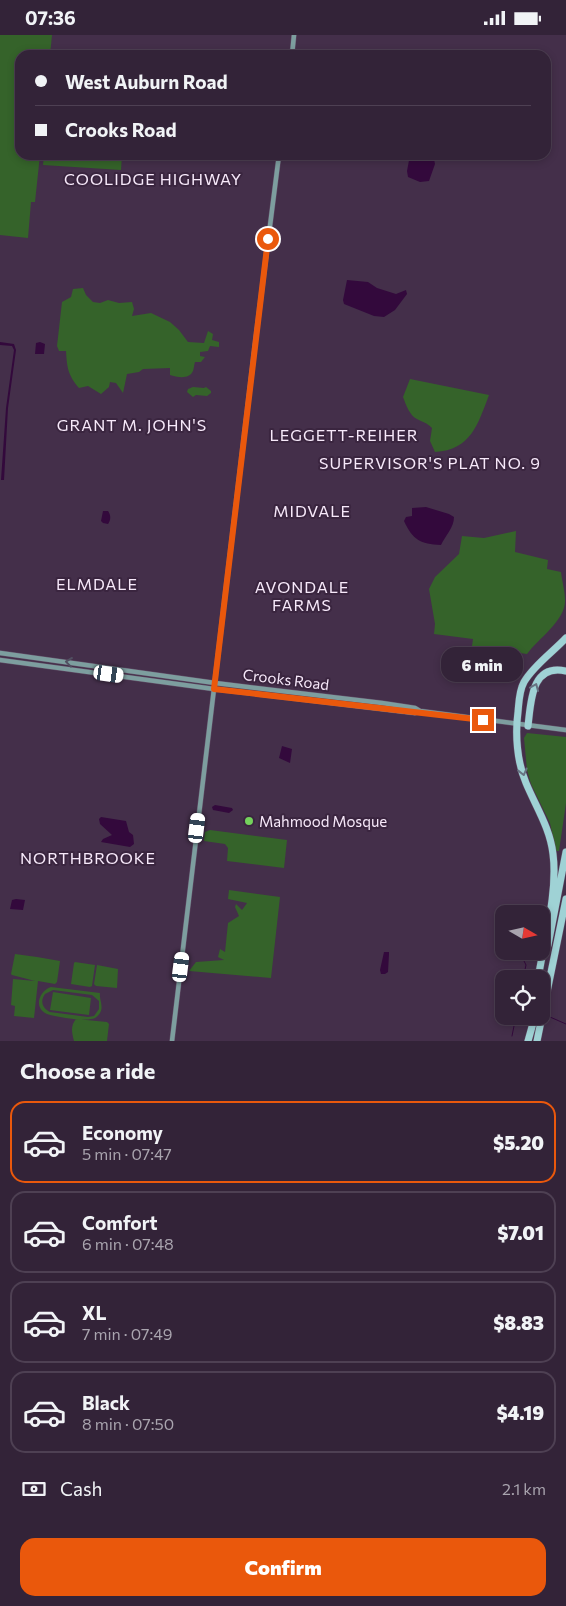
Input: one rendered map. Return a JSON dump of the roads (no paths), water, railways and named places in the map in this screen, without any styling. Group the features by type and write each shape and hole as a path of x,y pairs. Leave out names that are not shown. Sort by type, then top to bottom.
{"highway":[{"path":"540,970 553,894 554,862 547,828 523,774 516,724 520,694 524,684 531,674 566,638"},
{"path":"528,726 532,692 538,680 551,671 566,671"},
{"path":"543,970 566,852"},
{"path":"538,1041 566,899"},
{"path":"557,946 566,914"},
{"path":"527,1041 531,1025"}],"main road":[{"path":"292,50 294,35"},
{"path":"172,1041 278,160"},
{"name":"Crooks Road","path":"0,653 229,685 354,699 415,708 420,711 566,730"},
{"path":"14,661 18,659 18,655"},
{"name":"Crooks Road","path":"0,660 214,689 415,713 420,711"},
{"path":"47,666 47,661 51,660"},
{"path":"135,677 138,676 139,672"},
{"path":"157,681 156,677 161,675"},
{"path":"200,687 204,681"},
{"path":"226,690 226,687 229,685"},
{"path":"275,696 280,690"},
{"path":"328,702 331,701 332,697"},
{"path":"348,704 349,701 354,699"},
{"path":"381,709 386,707 387,704"}],"waterway":[{"path":"524,961 526,965 525,970"},
{"path":"550,1017 566,1024"},
{"path":"512,1036 514,1025"}],"place":[{"name":"Mahmood Mosque","path":"249,821"}],"district":[{"name":"COOLIDGE HIGHWAY","path":"153,178"},
{"name":"GRANT M. JOHN'S","path":"132,424"},
{"name":"LEGGETT-REIHER","path":"344,434"},
{"name":"SUPERVISOR'S PLAT NO. 9","path":"430,462"},
{"name":"MIDVALE","path":"312,510"},
{"name":"ELMDALE","path":"97,583"},
{"name":"AVONDALE FARMS","path":"302,595"},
{"name":"NORTHBROOKE","path":"88,857"}]}
